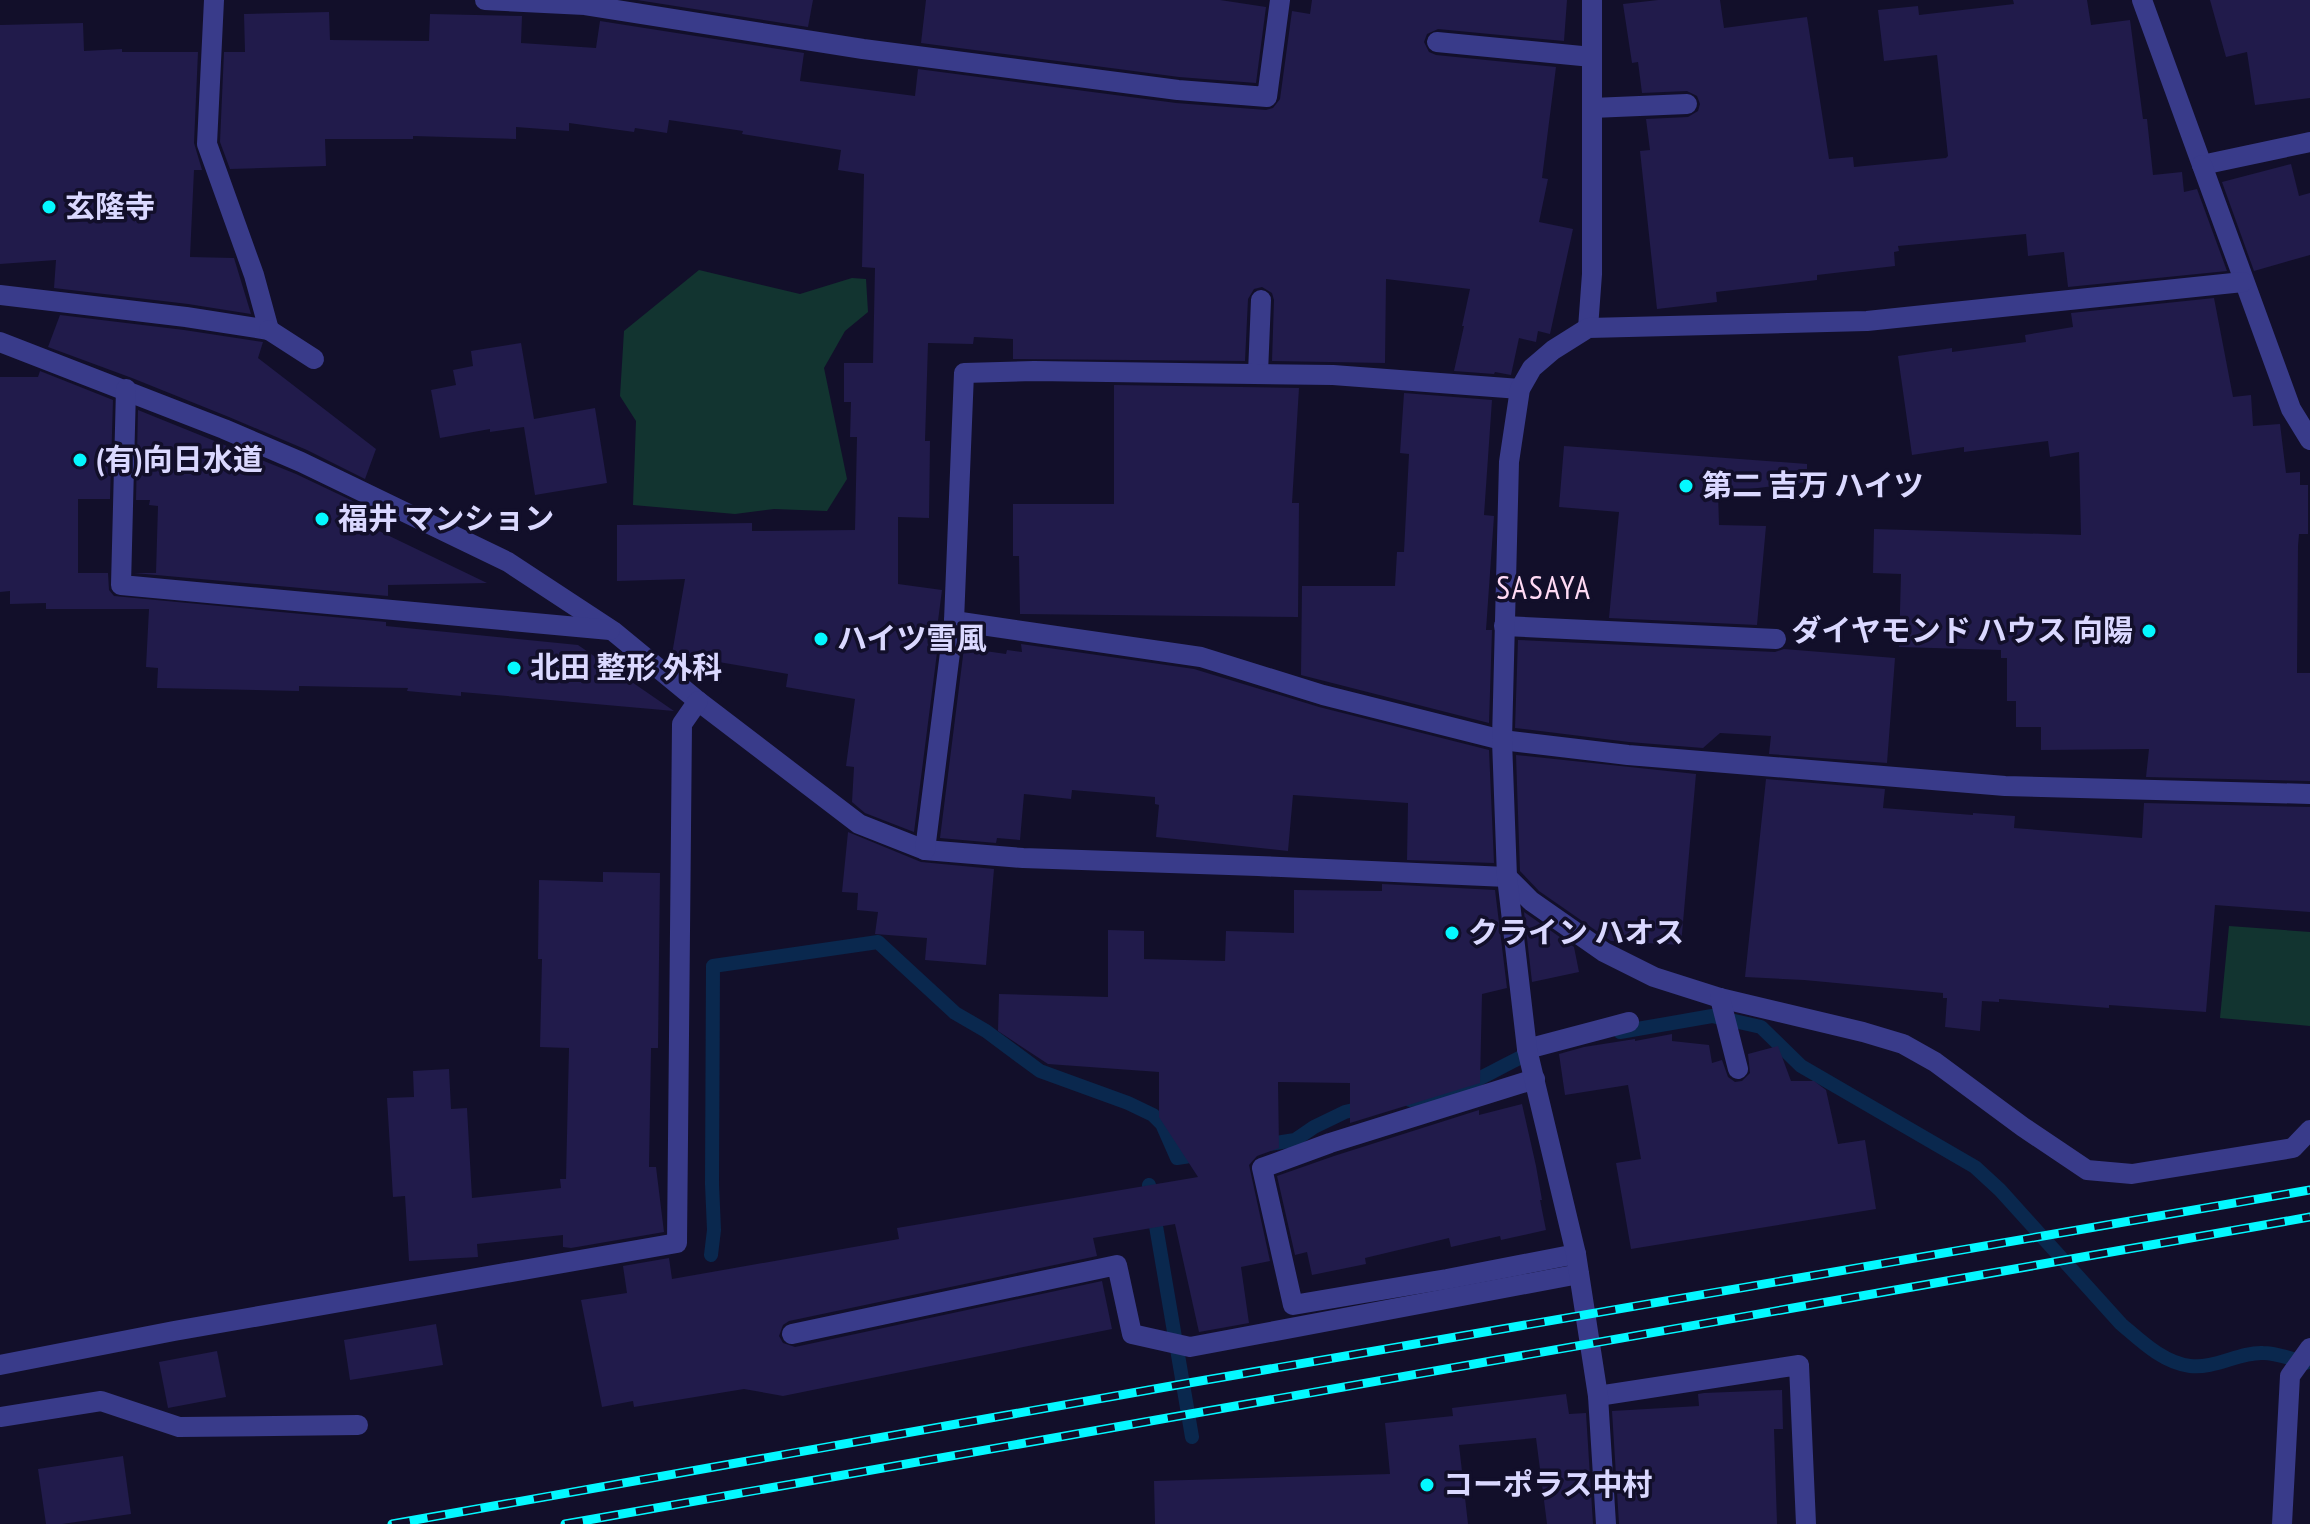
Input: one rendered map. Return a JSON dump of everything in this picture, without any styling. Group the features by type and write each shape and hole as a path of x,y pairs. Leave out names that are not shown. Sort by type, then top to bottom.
{"street":[{"path":"214,0 207,144 254,275 269,330"},
{"path":"485,0 585,2 863,49 1178,90 1267,97 1280,0"},
{"path":"1588,328 1592,274 1592,0"},
{"path":"2142,0 2291,409 2310,440"},
{"path":"1437,42 1592,57"},
{"path":"1592,108 1687,104"},
{"path":"2202,165 2310,142"},
{"path":"1606,1524 1598,1396 1578,1264 1527,1049 1507,877 1502,740 1504,626 1509,462 1520,389 1532,368 1553,350 1588,328 1867,321 2243,282"},
{"path":"0,295 269,330 314,359"},
{"path":"1258,373 1261,300"},
{"path":"0,342 126,389 301,462 508,562 613,631 698,701 859,824 925,850 1023,858 1507,877 1531,901 1604,952 1654,977 1720,998 1903,1044 1935,1062 2087,1170 2132,1174 2293,1148 2310,1130"},
{"path":"925,850 954,621 964,373 1333,375 1520,389"},
{"path":"126,389 121,585 613,631"},
{"path":"954,621 1201,657 1323,695 1502,740 1628,755 2005,786 2310,794"},
{"path":"1504,626 1776,639"},
{"path":"0,1365 677,1243 682,724 698,701"},
{"path":"1720,998 1738,1069"},
{"path":"1527,1049 1629,1022"},
{"path":"1535,1079 1330,1143 1262,1168 1293,1305 1447,1279 1578,1264"},
{"path":"792,1334 1117,1265 1132,1334 1190,1347 1578,1264"},
{"path":"2282,1524 2290,1376 2310,1348"},
{"path":"1598,1396 1799,1365 1806,1524"},
{"path":"0,1417 101,1401 179,1427 358,1425"}],"green space":[{"path":"699,270 800,294 852,278 866,279 868,312 845,331 824,368 847,479 827,511 774,509 735,514 633,505 636,421 620,396 624,331"},
{"path":"2229,926 2310,932 2310,1026 2220,1018"}],"building":[{"path":"637,0 813,0 808,27"},
{"path":"926,0 1220,0 1266,7 1256,83 1179,77 921,43"},
{"path":"1312,0 1567,0 1564,41 1438,29 1427,34 1424,42 1429,52 1436,55 1556,67 1542,178 1548,179 1539,222 1573,229 1550,334 1538,331 1536,342 1519,338 1511,375 1454,371 1470,289 1386,279 1385,363 1272,361 1274,300 1272,293 1262,287 1254,289 1248,299 1245,361 1013,359 1013,339 974,337 973,344 928,343 925,441 930,441 929,518 898,517 898,584 942,590 914,832 865,813 852,802 854,767 846,766 855,699 786,687 788,674 672,654 685,579 617,581 617,525 752,523 752,531 855,530 857,437 850,437 851,402 844,402 844,363 873,363 875,268 862,267 864,174 838,170 841,150 669,120 667,133 569,123 569,131 516,127 516,139 413,136 413,139 325,139 326,166 230,169 220,142 224,52 245,52 244,14 329,12 330,40 429,41 430,14 522,16 521,43 596,48 600,21 804,53 800,81 915,96 918,69 1176,103 1266,110 1273,108 1280,99 1292,11 1310,14"},
{"path":"1658,0 1720,0 1724,28 1807,17 1829,159 1853,157 1854,167 1948,156 1937,55 1884,61 1878,10 1918,6 1919,15 2014,4 2013,0 2087,0 2091,25 2130,20 2153,175 2182,172 2184,192 2197,189 2227,271 2068,287 2064,252 2028,256 2026,234 1898,246 1899,251 1894,252 1895,266 1817,275 1817,280 1716,292 1717,302 1657,309 1640,151 1650,150 1646,119 1688,117 1698,111 1700,104 1697,96 1687,91 1642,93 1638,62 1632,63 1623,4"},
{"path":"2210,0 2310,0 2310,98 2255,105 2247,52 2226,57"},
{"path":"83,23 84,51 198,52 194,143 202,170 194,170 190,257 234,258 251,314 54,288 56,260 0,264 0,25"},
{"path":"2291,164 2299,196 2310,193 2310,255 2254,271 2222,182"},
{"path":"2214,298 2233,397 2251,395 2253,426 2280,424 2286,473 2300,472 2300,485 2308,485 2308,534 2299,534 2298,546 2297,673 2310,673 2310,781 2146,777 2149,749 2041,750 2041,727 2016,727 2016,701 2007,701 2007,658 2001,658 2001,650 1899,647 1901,574 1873,573 1874,529 2081,535 2079,452 2050,457 2048,441 1964,452 1964,447 1912,455 1898,356 2026,342 2025,335 2073,327 2071,313"},
{"path":"60,315 263,342 258,358 376,449 365,479 229,417 48,347"},
{"path":"521,343 534,419 595,408 607,483 535,495 524,427 490,432 490,429 440,438 431,390 456,385 453,370 473,366 471,351"},
{"path":"40,371 113,400 110,499 78,499 78,573 108,573 109,590 114,596 386,622 386,626 578,645 674,711 461,692 461,696 407,691 408,688 299,686 299,691 157,688 158,668 146,667 149,609 46,609 46,603 10,604 10,591 0,592 0,377 38,377"},
{"path":"1114,385 1299,388 1292,503 1299,503 1298,617 1020,614 1019,556 1013,556 1013,504 1114,504"},
{"path":"1404,393 1492,400 1484,515 1494,516 1486,630 1492,630 1489,723 1301,675 1302,586 1395,586 1397,552 1404,552 1409,454 1400,453"},
{"path":"138,410 296,474 357,503 352,518 487,583 388,585 388,596 134,573 156,573 158,506 149,505 150,500 136,500"},
{"path":"1564,446 1807,464 1807,482 1718,493 1719,525 1766,526 1757,625 1609,618 1619,512 1559,507"},
{"path":"1518,640 1775,652 1784,649 1895,658 1887,763 1769,754 1771,736 1720,733 1703,748 1515,728"},
{"path":"1021,644 1194,669 1319,707 1489,750 1494,863 1407,860 1408,803 1293,795 1288,851 1156,837 1159,805 1155,804 1155,797 1072,790 1071,799 1024,794 1020,840 997,838 996,843 940,838 964,648 1006,654 1007,650 1022,652"},
{"path":"1516,755 1696,774 1681,945 1611,941 1539,891 1520,871"},
{"path":"1766,779 1885,789 1883,808 2015,816 2014,828 2142,838 2144,803 2310,807 2310,912 2215,905 2206,1012 1999,999 1999,1002 1982,1001 1980,1031 1945,1027 1947,998 1943,998 1943,993 1745,977"},
{"path":"848,832 921,862 994,869 986,965 925,960 927,938 875,934 878,912 857,910 858,893 842,892"},
{"path":"603,872 660,873 658,1048 651,1048 649,1167 656,1167 664,1232 571,1248 563,1247 563,1235 477,1244 478,1257 409,1261 405,1196 393,1197 387,1098 414,1097 413,1071 449,1069 451,1109 467,1108 472,1198 561,1188 560,1179 566,1179 569,1048 540,1047 542,959 538,959 539,880 603,882"},
{"path":"1382,884 1495,890 1507,988 1482,994 1480,1083 1350,1123 1350,1083 1278,1082 1279,1148 1257,1156 1249,1165 1270,1261 1241,1267 1249,1323 1199,1332 1175,1224 1093,1238 1097,1256 789,1321 783,1325 779,1336 783,1343 795,1347 1102,1281 1112,1329 783,1396 744,1389 634,1407 633,1401 602,1407 581,1300 627,1293 623,1266 669,1258 672,1279 899,1239 897,1228 1198,1177 1159,1117 1159,1072 1048,1064 998,1031 999,994 1108,997 1108,930 1144,931 1144,959 1225,961 1226,931 1294,933 1294,890 1382,891"},
{"path":"1524,912 1574,947 1579,972 1532,982"},
{"path":"1672,1034 1672,1041 1709,1045 1712,1063 1722,1060 1728,1077 1735,1082 1742,1081 1750,1073 1748,1054 1778,1046 1791,1081 1814,1081 1826,1090 1838,1144 1865,1140 1876,1209 1631,1249 1616,1163 1641,1159 1628,1085 1565,1095 1559,1054 1584,1047"},
{"path":"1522,1104 1546,1230 1451,1247 1449,1238 1365,1258 1366,1264 1312,1275 1307,1252 1295,1255 1277,1176 1479,1110 1479,1115"},
{"path":"436,1324 443,1365 350,1380 344,1340"},
{"path":"217,1351 226,1397 168,1408 159,1362"},
{"path":"1782,1390 1783,1429 1774,1429 1777,1524 1619,1524 1612,1411 1699,1406 1698,1394 1704,1393"},
{"path":"1566,1394 1569,1414 1586,1413 1593,1524 1547,1524 1536,1438 1459,1445 1468,1524 1155,1524 1154,1481 1390,1474 1385,1423 1453,1416 1452,1408"},
{"path":"123,1456 131,1514 46,1524 38,1469"}],"waterway":[{"path":"711,1255 714,1230 713,966 878,942 955,1013 986,1031 1040,1071 1153,1115 1162,1124 1177,1158 1203,1154"},
{"path":"1620,1032 1712,1016 1761,1027 1801,1066 1975,1167 2000,1190 2121,1324 2161,1356 2190,1366 2209,1365 2254,1353 2279,1355 2306,1363"},
{"path":"1410,1100 1459,1088 1534,1051"},
{"path":"1263,1145 1295,1140 1345,1112 1366,1107"},
{"path":"1149,1185 1192,1437"}],"railway":[{"path":"392,1524 2310,1190"},
{"path":"565,1524 2310,1217"}],"place":[{"name":"玄隆寺","path":"49,207"},
{"name":"(有)向日水道","path":"80,460"},
{"name":"第二 吉万 ハイツ","path":"1686,486"},
{"name":"福井 マンション","path":"322,519"},
{"name":"ダイヤモンド ハウス 向陽","path":"2149,631"},
{"name":"ハイツ雪風","path":"821,639"},
{"name":"北田 整形 外科","path":"514,668"},
{"name":"クライン ハオス","path":"1452,933"},
{"name":"コーポラス中村","path":"1427,1485"}],"district":[{"name":"SASAYA","path":"1544,588"}]}
